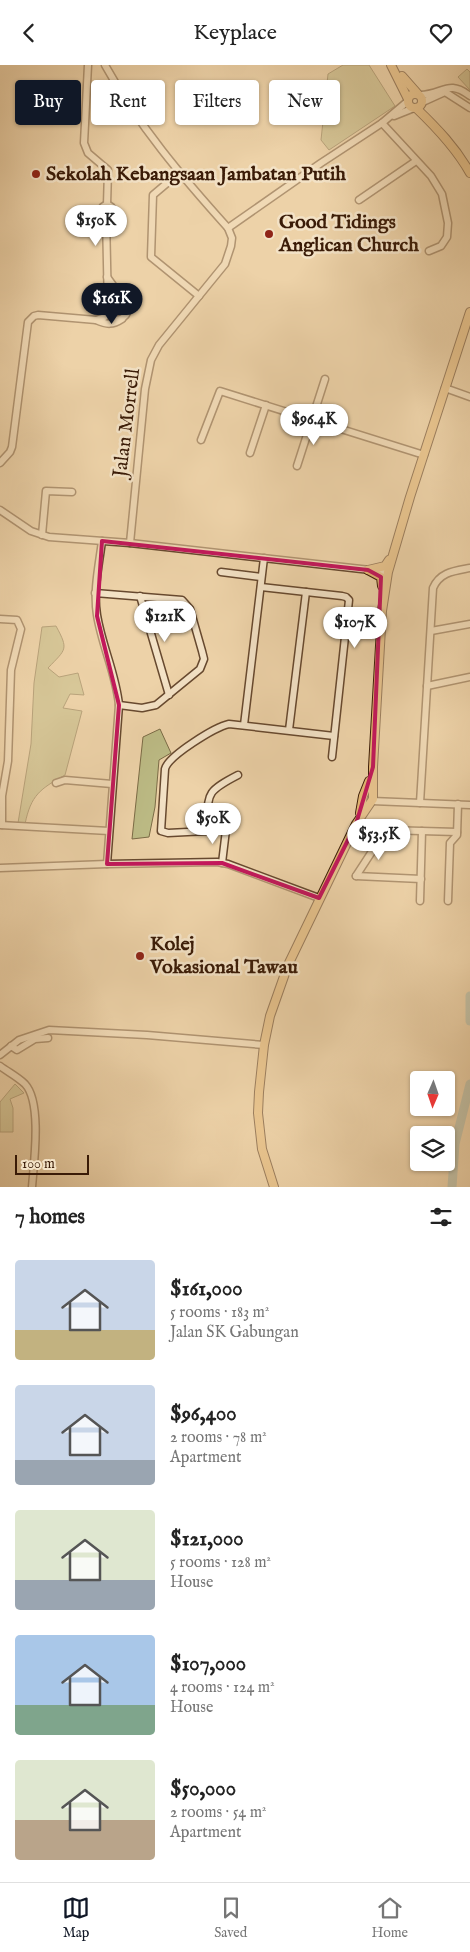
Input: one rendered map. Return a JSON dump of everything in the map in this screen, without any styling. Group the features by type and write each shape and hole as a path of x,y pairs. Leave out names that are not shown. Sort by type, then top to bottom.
{"main road":[{"path":"392,65 420,97 470,173"},
{"path":"392,65 410,105 440,130"},
{"path":"408,100 412,94 420,97"},
{"path":"415,108 421,106 420,97"},
{"path":"274,1187 262,1149 258,1113 258,1092 264,1045 282,979 370,797 382,611 388,572 392,554 470,313"},
{"path":"368,570 385,566 392,554"},
{"path":"368,570 382,578 380,607 382,611"}],"street":[{"path":"88,65 84,143 88,153 108,170 107,205 102,207 101,211 102,215 106,217 108,309 112,318 122,319"},
{"path":"105,65 140,119 179,173 228,228 388,119 408,100"},
{"path":"420,97 454,87 461,89 470,96"},
{"path":"451,96 451,91 454,87"},
{"path":"420,97 445,93 470,108"},
{"path":"388,119 415,108"},
{"path":"382,123 439,186 446,207 448,223 445,242 441,247 429,251"},
{"path":"359,200 416,161"},
{"path":"179,173 153,195 151,257 199,296"},
{"name":"Jalan Morrell","path":"130,543 145,389 151,360 159,345 221,270 228,257 232,238 228,228"},
{"path":"0,463 12,447 28,322 34,316 43,315 96,320 112,324 122,319 128,311 125,302 107,276"},
{"path":"96,320 105,317 113,301 119,299 125,302"},
{"path":"297,466 325,379"},
{"path":"445,388 470,397"},
{"path":"201,440 220,391 424,455"},
{"path":"250,453 266,405"},
{"path":"42,535 46,491 72,492"},
{"path":"0,511 24,527 42,535 65,539 130,543 388,572"},
{"path":"102,541 95,593 97,616 117,689 119,705 107,864"},
{"path":"244,725 264,558"},
{"path":"420,803 433,589 436,581 447,573 470,568"},
{"path":"221,572 262,577"},
{"path":"261,587 346,597 349,600 332,757"},
{"path":"289,730 306,592"},
{"path":"95,593 175,598 187,603 204,659 200,669 152,707 136,708 119,705"},
{"path":"140,597 169,695"},
{"path":"0,619 17,620 21,629 10,670 8,761 2,796 1,825 108,831"},
{"path":"430,631 470,624"},
{"path":"427,686 470,677"},
{"path":"222,863 226,831 168,833 161,831 166,765 174,756 222,726 244,725 334,735"},
{"path":"207,831 210,794 216,786 238,775"},
{"path":"56,783 65,781 112,784"},
{"path":"370,797 390,801 470,805"},
{"path":"448,901 450,843 457,835 458,804"},
{"path":"420,879 356,876 386,830 457,832"},
{"path":"420,901 422,831"},
{"path":"0,868 107,864 222,863 320,898"},
{"path":"0,1055 19,1040 33,1034 58,1029 264,1045"},
{"path":"11,1046 17,1050 36,1039 48,1038"},
{"path":"0,1066 26,1085 30,1090 34,1103 32,1187"}],"highlighted area":[{"path":"102,541 368,570 381,577 373,767 356,824 319,898 222,863 107,864 119,705 97,616"}],"shaded area":[{"path":"343,65 369,65 395,106 329,150 321,140 323,125 340,125 340,80 327,80 328,74"},
{"path":"467,69 470,72 470,90 458,77"},
{"path":"56,626 63,640 64,649 48,668 59,677 78,673 84,695 70,694 63,708 82,711 65,775 49,784 38,794 30,806 25,824 18,823 31,744 34,683 42,627"},
{"path":"160,729 171,753 159,760 155,807 149,837 132,839 143,737"},
{"path":"15,1084 24,1093 10,1099 13,1108 13,1132 0,1132 0,1102"}],"waterway":[{"path":"470,996 470,1021"},
{"path":"452,1187 455,1144 470,1084"}],"place":[{"name":"Sekolah Kebangsaan Jambatan Putih","path":"36,174"},
{"name":"Good Tidings Anglican Church","path":"269,234"},
{"name":"Kolej Vokasional Tawau","path":"140,956"}]}
